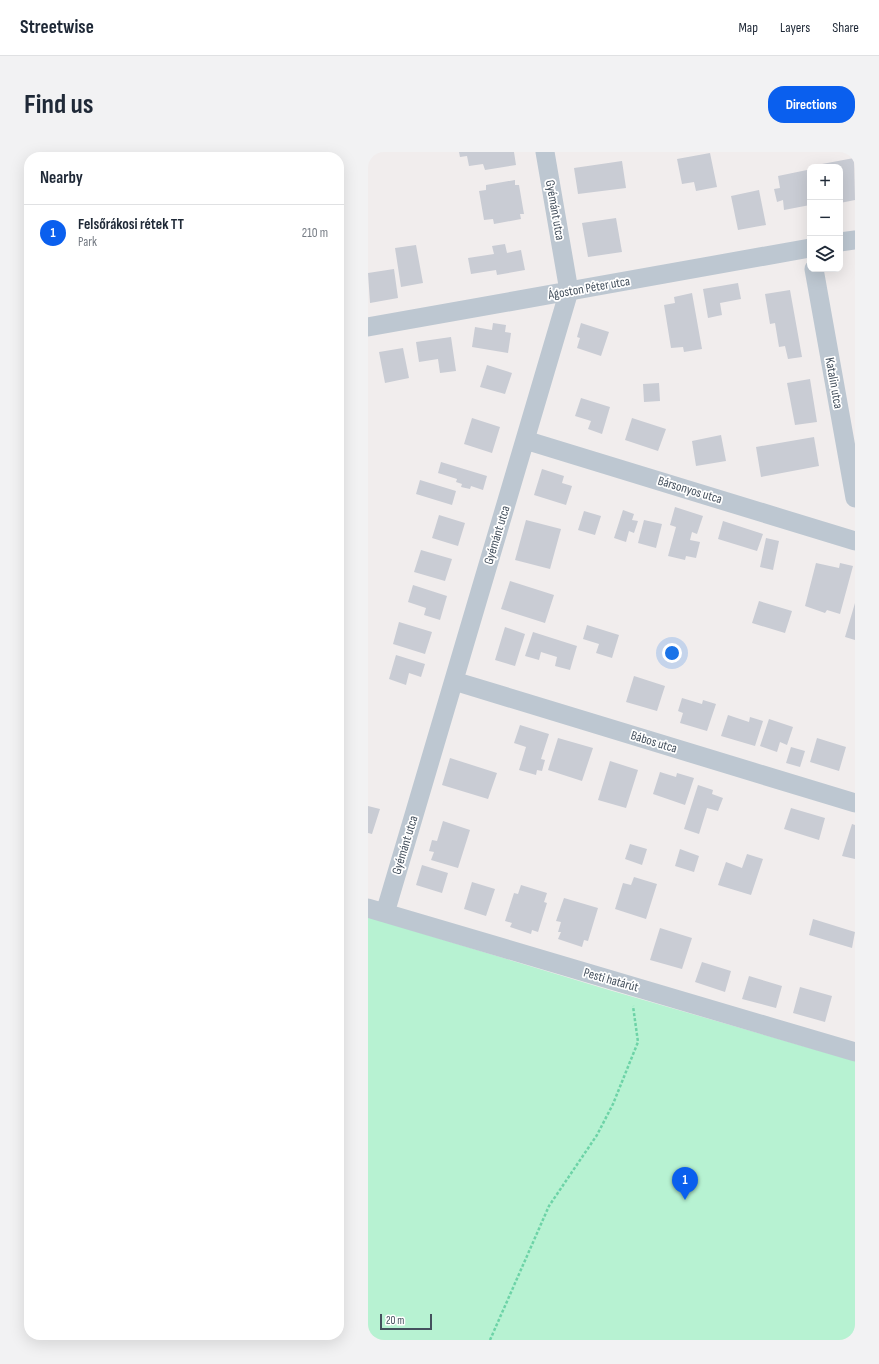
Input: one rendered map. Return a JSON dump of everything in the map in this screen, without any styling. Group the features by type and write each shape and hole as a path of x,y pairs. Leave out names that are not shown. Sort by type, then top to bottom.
{"street":[{"name":"Gyémánt utca","path":"376,911 454,681 569,291 545,152"},
{"path":"843,242 855,240"},
{"name":"Ágoston Péter utca","path":"368,327 807,249"},
{"name":"Katalin utca","path":"815,272 855,498"},
{"name":"Bársonyos utca","path":"525,440 855,541"},
{"name":"Bábos utca","path":"454,681 855,803"},
{"name":"Pesti határút","path":"376,911 855,1052"}],"path":[{"path":"490,1340 549,1206 597,1135 613,1104 638,1042 629,986"}],"green space":[{"path":"368,917 609,990 855,1061 855,1340 368,1340"}],"building":[{"path":"459,152 514,152 516,165 485,170 483,164 469,166 467,156 460,157"},
{"path":"710,153 717,187 696,191 694,182 682,184 677,159"},
{"path":"854,158 855,200 843,202 843,164 822,164"},
{"path":"622,161 626,188 578,194 574,168"},
{"path":"807,170 807,206 784,210 783,200 777,202 774,189 780,188 778,176"},
{"path":"515,180 515,185 519,185 524,214 520,214 521,219 494,224 493,219 484,220 479,191 486,190 486,185"},
{"path":"759,190 766,225 738,230 731,196"},
{"path":"616,218 622,252 588,257 582,223"},
{"path":"505,244 507,253 521,250 525,270 497,275 496,270 471,274 468,258 494,254 492,246"},
{"path":"416,245 423,283 401,287 395,248"},
{"path":"394,269 398,298 370,303 368,273"},
{"path":"738,283 741,299 720,303 722,315 708,318 703,289"},
{"path":"790,290 802,357 788,359 785,346 779,347 775,323 770,324 765,294"},
{"path":"692,293 702,349 684,352 683,347 671,348 664,305 675,303 674,297"},
{"path":"493,323 506,325 505,332 511,333 508,353 472,347 475,327 492,330"},
{"path":"581,323 609,332 601,356 577,348 580,338 577,337"},
{"path":"451,337 456,371 440,373 438,359 419,362 416,342"},
{"path":"403,348 409,378 385,383 379,352"},
{"path":"487,365 512,373 505,394 480,387"},
{"path":"810,379 817,422 795,425 787,383"},
{"path":"659,383 660,401 644,402 643,384"},
{"path":"581,398 610,407 602,434 588,429 591,421 575,416"},
{"path":"472,418 500,427 492,453 464,444"},
{"path":"632,418 666,429 658,451 625,440"},
{"path":"721,435 726,461 696,466 692,441"},
{"path":"814,437 819,466 761,477 756,447"},
{"path":"441,462 487,476 483,490 471,486 470,489 461,487 462,484 456,482 457,479 438,473"},
{"path":"542,469 564,476 562,483 572,486 566,505 534,495"},
{"path":"420,480 456,491 452,505 416,494"},
{"path":"675,507 703,516 697,534 692,532 690,540 700,542 696,558 686,556 685,560 668,556 676,527 670,525"},
{"path":"623,510 634,514 632,520 638,521 634,533 629,531 626,542 614,538"},
{"path":"584,511 601,516 595,535 578,530"},
{"path":"439,515 465,523 458,546 432,538"},
{"path":"526,520 561,529 550,569 515,560"},
{"path":"644,520 662,524 656,548 638,543"},
{"path":"723,521 763,534 757,551 718,539"},
{"path":"766,538 779,541 773,570 760,567"},
{"path":"421,550 452,559 445,581 414,572"},
{"path":"816,563 839,568 840,563 853,566 840,614 827,610 825,613 805,606"},
{"path":"510,581 554,595 545,623 501,609"},
{"path":"413,585 447,596 440,620 424,615 426,608 408,602"},
{"path":"759,601 792,611 785,633 752,623"},
{"path":"855,603 855,640 845,637"},
{"path":"399,622 432,632 425,654 393,644"},
{"path":"587,625 619,635 612,658 596,653 599,644 583,639"},
{"path":"505,627 525,634 515,666 495,660"},
{"path":"533,632 577,646 570,670 555,666 557,657 541,652 539,660 525,656"},
{"path":"396,655 425,664 421,677 409,673 406,685 389,679"},
{"path":"634,676 665,686 657,711 626,702"},
{"path":"682,698 702,704 703,700 716,704 707,731 680,723 683,713 678,711"},
{"path":"728,715 749,722 750,717 763,721 755,746 721,736"},
{"path":"769,719 793,727 787,745 780,742 777,752 760,746"},
{"path":"520,725 549,734 541,759 545,760 542,771 537,770 536,775 519,770 526,747 514,743"},
{"path":"558,738 593,748 582,781 548,770"},
{"path":"817,738 846,747 839,771 810,762"},
{"path":"791,747 805,751 800,767 786,763"},
{"path":"450,758 497,773 488,799 442,785"},
{"path":"610,761 638,770 626,808 598,800"},
{"path":"660,772 676,777 677,773 694,778 685,805 653,794"},
{"path":"698,785 713,790 712,794 723,798 718,811 707,808 699,834 684,829"},
{"path":"368,806 380,809 372,834 368,833"},
{"path":"791,808 825,818 819,840 784,829"},
{"path":"443,821 470,830 458,868 431,860 434,852 429,851 432,840 437,841"},
{"path":"852,824 855,825 855,859 842,856"},
{"path":"630,844 647,849 642,865 625,859"},
{"path":"680,849 699,856 694,872 675,866"},
{"path":"747,854 763,859 751,895 718,885 726,862 742,868"},
{"path":"422,865 448,873 442,893 416,885"},
{"path":"634,877 657,884 646,919 615,909 623,883 631,885"},
{"path":"472,882 495,889 486,916 464,909"},
{"path":"521,885 547,893 544,902 547,903 538,932 532,930 531,934 510,927 512,923 505,921 514,893 518,894"},
{"path":"564,898 598,908 588,941 584,940 582,947 558,939 561,932 558,932 561,922 556,921"},
{"path":"813,919 855,932 852,948 809,935"},
{"path":"660,928 692,938 682,969 650,960"},
{"path":"702,962 731,971 725,992 695,982"},
{"path":"749,976 782,986 776,1008 742,999"},
{"path":"800,987 832,996 825,1022 793,1013"}],"place":[{"name":"Felsőrákosi rétek TT","path":"685,1200"}]}
